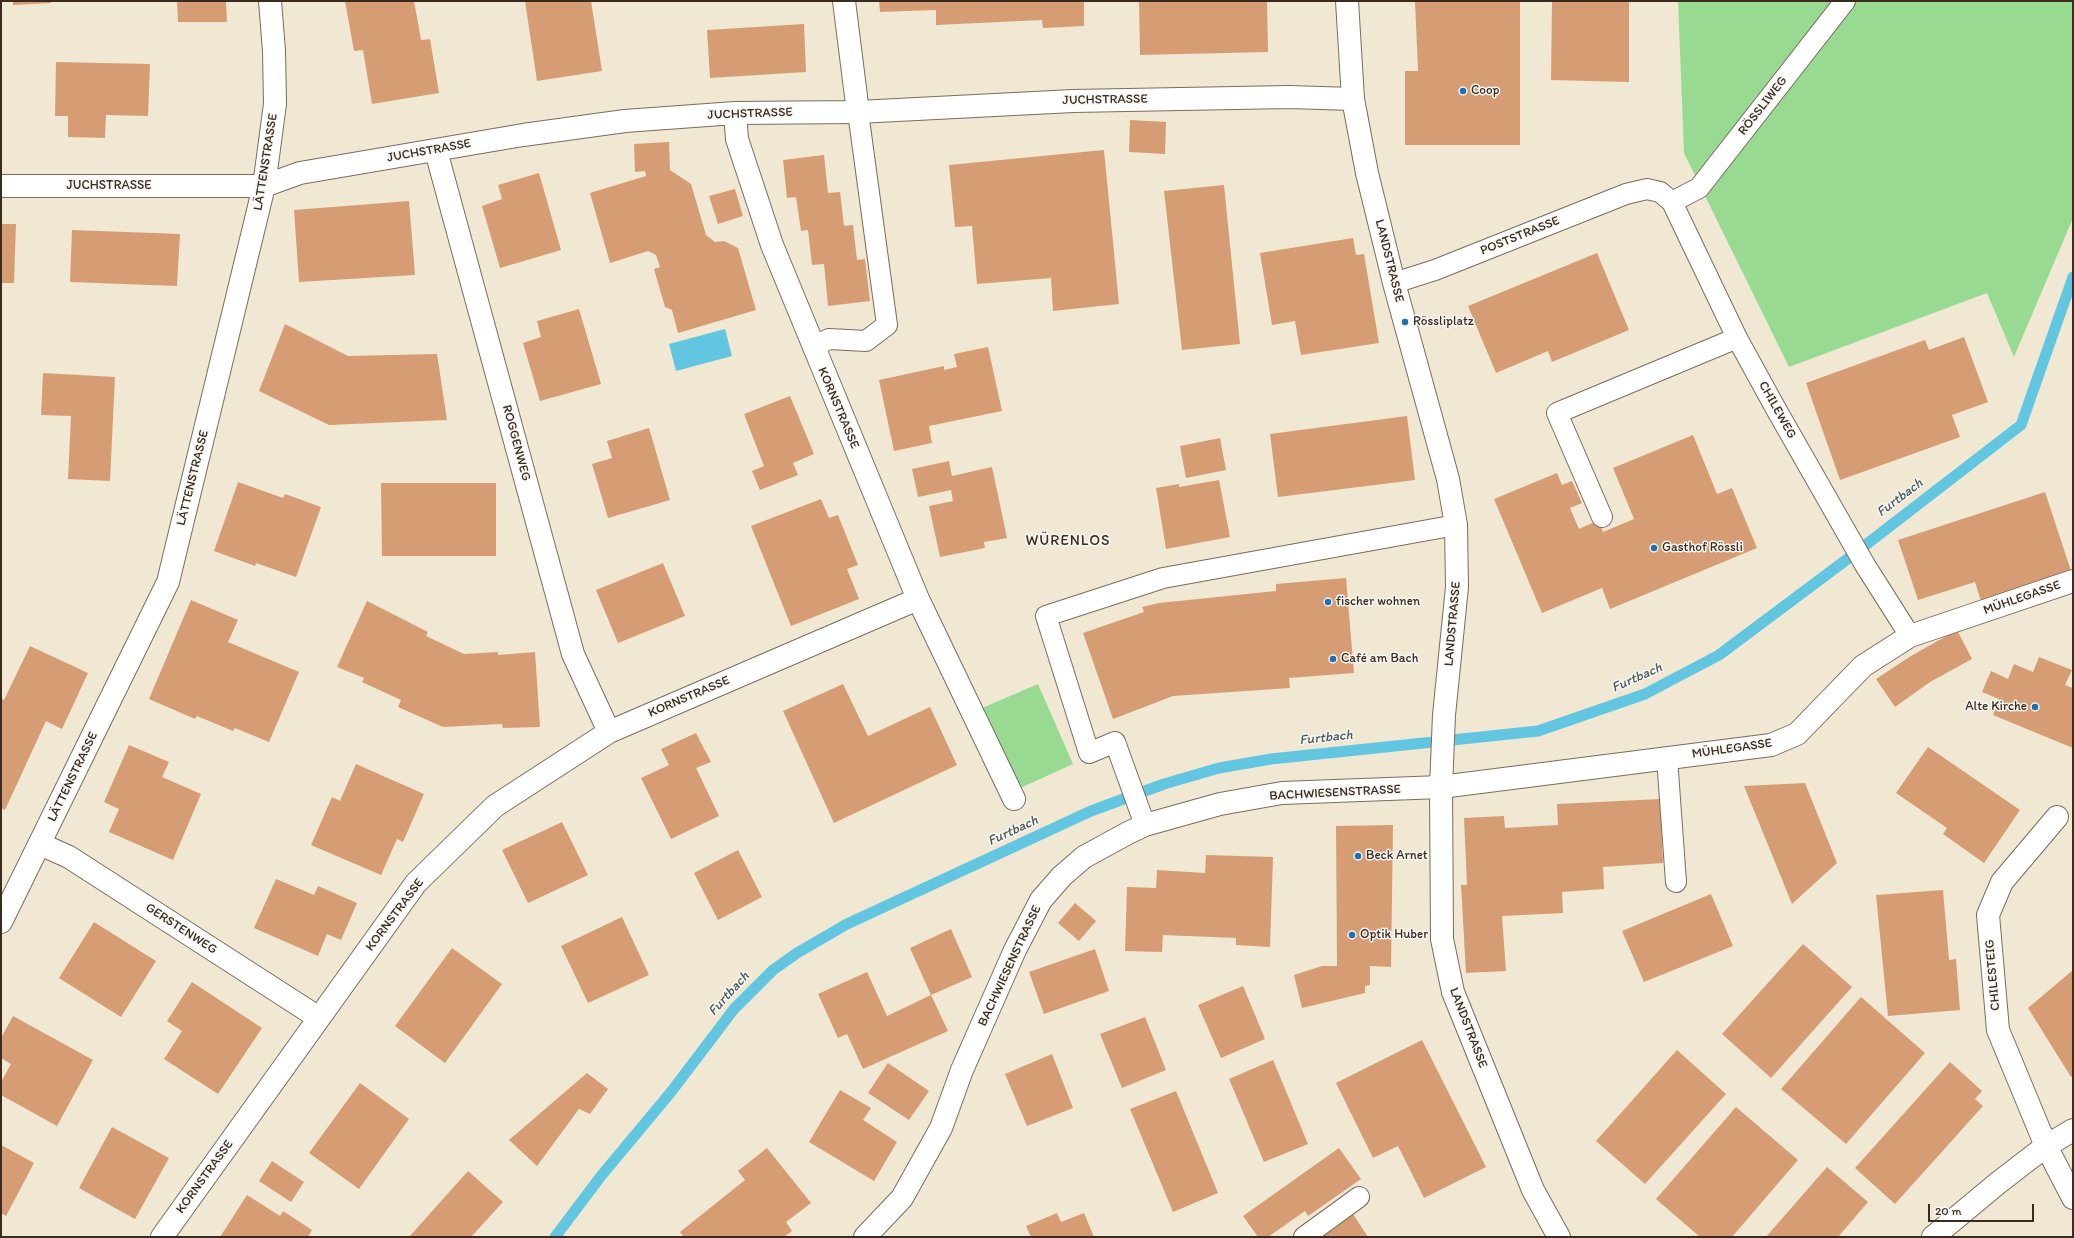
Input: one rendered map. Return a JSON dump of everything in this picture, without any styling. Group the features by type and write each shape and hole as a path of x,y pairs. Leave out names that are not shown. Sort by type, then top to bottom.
{"street":[{"name":"LÄTTENSTRASSE","path":"1,922 168,582 264,186 275,104 274,51 270,1"},
{"path":"844,1 858,112"},
{"name":"LANDSTRASSE","path":"1347,1 1353,98 1367,174 1394,283 1448,479 1456,526 1457,587 1444,715 1441,786 1442,939 1453,992 1533,1190 1559,1237"},
{"name":"JUCHSTRASSE","path":"1,186 264,186 300,173 523,134 625,120 735,113 858,112 1074,101 1289,97 1353,98"},
{"name":"KORNSTRASSE","path":"162,1237 416,883 495,806 609,732 918,599 772,245 737,139 735,113"},
{"name":"ROGGENWEG","path":"436,150 574,654 609,732"},
{"name":"MÜHLEGASSE","path":"1441,786 1771,745 1797,734 1863,666 1910,636 2073,580"},
{"path":"918,599 1014,799"},
{"name":"BACHWIESENSTRASSE","path":"865,1237 902,1198 940,1128 962,1070 1027,924 1042,900 1062,876 1084,857 1142,818 1282,793 1441,786"},
{"name":"CHILESTEIG","path":"2056,817 2002,882 1988,915 1998,1030 2046,1146 2073,1198"},
{"name":"GERSTENWEG","path":"40,844 70,857 319,1018"},
{"path":"1934,1237 1992,1187 2046,1146 2073,1130"}],"lane":[{"name":"RÖSSLIWEG","path":"1672,202 1699,188 1845,1"},
{"path":"813,347 829,340 866,340 887,325 858,112"},
{"name":"POSTSTRASSE","path":"1394,283 1435,270 1626,194 1646,189 1660,192 1672,202"},
{"name":"CHILEWEG","path":"1672,202 1737,338 1865,565 1910,636"},
{"path":"1602,517 1556,413 1737,338"},
{"path":"1142,818 1115,742 1089,752 1046,616 1163,578 1456,526"},
{"path":"1667,758 1676,882"},
{"path":"1304,1237 1359,1197"}],"green space":[{"path":"1678,1 2073,1 2073,218 2014,357 1987,293 1789,367 1684,153"},
{"path":"1038,684 1073,764 1018,789 982,708"}],"water":[{"path":"725,329 732,356 676,371 669,344"}],"building":[{"path":"13,1 51,1 51,3 13,5"},
{"path":"177,1 226,1 227,22 178,22"},
{"path":"345,1 414,1 421,40 430,39 439,93 372,104 363,50 354,51"},
{"path":"525,1 591,1 602,71 537,81"},
{"path":"879,1 1084,1 1084,26 1043,28 1042,20 936,25 936,10 880,12"},
{"path":"1139,1 1267,1 1268,52 1140,55"},
{"path":"1415,1 1520,1 1520,145 1405,145 1405,71 1418,71"},
{"path":"1552,1 1629,1 1629,82 1551,80"},
{"path":"804,24 806,72 710,78 707,30"},
{"path":"56,62 150,64 148,116 106,115 105,138 68,137 68,116 55,116"},
{"path":"1130,120 1166,122 1165,154 1129,152"},
{"path":"669,142 670,170 691,184 706,235 715,242 724,241 738,248 756,310 678,333 672,310 665,307 654,269 660,267 656,255 648,251 610,263 590,193 646,176 645,171 635,172 634,144"},
{"path":"1104,150 1119,304 1053,311 1051,278 977,284 972,226 955,227 949,165"},
{"path":"824,155 828,193 840,192 844,226 853,225 857,260 865,259 870,301 828,306 824,264 812,265 808,230 801,231 796,197 787,198 783,160"},
{"path":"539,173 561,250 500,268 482,206 502,199 498,185"},
{"path":"1224,185 1240,344 1182,350 1164,191"},
{"path":"735,189 743,216 718,224 709,196"},
{"path":"409,201 415,275 299,282 294,210"},
{"path":"1,224 16,224 14,283 1,283"},
{"path":"72,230 180,234 177,286 70,282"},
{"path":"1353,238 1356,255 1364,254 1379,343 1301,355 1295,321 1272,325 1260,253"},
{"path":"1597,253 1629,330 1552,362 1548,351 1496,373 1468,306"},
{"path":"579,309 601,384 540,401 523,343 541,337 537,321"},
{"path":"285,324 348,356 437,354 447,420 329,425 259,391"},
{"path":"1964,337 1988,402 1952,415 1960,437 1840,480 1806,383 1925,340 1929,350"},
{"path":"988,347 1002,411 929,426 932,443 894,451 879,380 944,366 944,370 957,367 954,354"},
{"path":"43,373 115,377 110,481 68,479 71,416 41,415"},
{"path":"790,396 814,454 793,463 798,475 760,490 752,471 764,466 744,414"},
{"path":"1407,416 1415,480 1278,497 1270,434"},
{"path":"649,428 670,500 608,518 592,464 612,458 607,441"},
{"path":"1693,435 1717,494 1732,488 1757,548 1610,609 1602,588 1542,613 1494,499 1557,473 1562,485 1572,481 1582,503 1570,508 1579,529 1599,520 1603,532 1634,519 1613,468"},
{"path":"1220,438 1226,470 1186,478 1180,446"},
{"path":"949,461 952,476 992,467 1007,538 984,542 985,548 940,557 929,506 953,501 951,490 918,497 912,469"},
{"path":"1219,480 1230,537 1166,549 1156,488 1179,484 1179,487"},
{"path":"238,482 283,498 285,494 321,507 296,577 256,563 255,566 214,551"},
{"path":"381,483 496,483 496,556 382,556"},
{"path":"2045,492 2071,571 1981,601 1975,582 1918,600 1898,540"},
{"path":"821,499 829,518 838,515 858,565 847,569 859,599 791,626 751,526"},
{"path":"663,563 685,616 618,643 596,590"},
{"path":"1346,578 1354,673 1289,678 1290,688 1173,696 1113,719 1083,633 1144,612 1142,607 1159,603 1276,591 1276,584"},
{"path":"191,600 238,620 228,642 299,672 269,742 235,728 233,731 197,716 195,719 149,699"},
{"path":"367,601 428,632 426,636 464,654 498,652 498,655 535,652 540,727 503,728 502,724 443,727 398,707 401,700 362,682 364,678 337,667"},
{"path":"1957,630 1972,659 1930,682 1895,707 1876,679 1911,656"},
{"path":"30,646 88,673 62,729 46,721 5,810 1,808 1,699 4,700"},
{"name":"Alte Kirche","path":"2039,657 2072,670 2065,685 2073,688 2073,748 1993,715 1999,699 1982,692 1991,671 2008,679 2014,664 2033,672"},
{"path":"843,684 868,736 930,707 957,765 834,823 783,711"},
{"path":"696,733 711,762 696,768 719,816 671,839 641,778 669,765 661,749"},
{"path":"129,745 169,762 162,777 201,794 173,860 109,832 119,809 104,802"},
{"path":"1928,747 2020,810 1984,863 1943,834 1947,828 1896,793"},
{"path":"356,764 424,794 403,842 397,839 381,875 311,845 332,797 340,801"},
{"path":"1805,783 1837,863 1792,904 1744,786"},
{"path":"1660,799 1663,863 1603,867 1604,889 1562,892 1563,913 1502,916 1506,971 1466,973 1461,885 1467,885 1464,818 1504,816 1505,828 1558,825 1557,804"},
{"path":"562,822 588,875 528,903 502,850"},
{"path":"1393,825 1391,967 1370,966 1370,985 1365,986 1365,993 1302,1008 1294,975 1322,966 1337,966 1336,826"},
{"path":"738,850 762,897 718,920 694,873"},
{"path":"1206,855 1273,857 1270,947 1236,945 1236,938 1163,935 1162,952 1125,951 1127,887 1156,888 1157,870 1205,873"},
{"path":"276,879 314,895 318,886 357,903 341,940 327,934 318,956 254,928"},
{"path":"1943,890 1949,960 1956,959 1960,1010 1888,1016 1876,895"},
{"path":"1711,894 1733,946 1644,982 1622,931"},
{"path":"1075,903 1096,921 1079,941 1058,923"},
{"path":"622,917 649,975 588,1003 561,946"},
{"path":"94,922 156,961 121,1017 59,978"},
{"path":"951,929 972,977 931,995 910,948"},
{"path":"1803,944 1852,987 1771,1078 1722,1034"},
{"path":"452,948 502,984 445,1063 395,1026"},
{"path":"1095,949 1109,991 1044,1014 1029,972"},
{"path":"2073,970 2073,1076 2071,1077 2028,1008"},
{"path":"867,972 887,1016 931,995 948,1031 863,1069 847,1034 838,1038 818,994"},
{"path":"192,982 262,1028 218,1094 164,1059 182,1031 167,1021"},
{"path":"1243,986 1265,1039 1221,1058 1198,1005"},
{"path":"1861,997 1925,1053 1846,1144 1781,1089"},
{"path":"13,1016 93,1060 57,1126 1,1095 1,1082 11,1064 1,1058 1,1038"},
{"path":"1145,1017 1166,1070 1122,1088 1100,1034"},
{"path":"1422,1040 1486,1167 1424,1198 1398,1146 1373,1158 1336,1083"},
{"path":"1677,1050 1726,1094 1645,1184 1596,1141"},
{"path":"1052,1054 1073,1108 1027,1126 1005,1074"},
{"path":"1273,1060 1308,1144 1264,1162 1229,1079"},
{"path":"1950,1062 1982,1091 1975,1099 1983,1106 1895,1204 1855,1168"},
{"path":"888,1063 929,1091 909,1120 868,1093"},
{"path":"587,1073 608,1089 590,1114 579,1109 537,1166 509,1140"},
{"path":"360,1083 409,1119 359,1189 309,1153"},
{"path":"840,1090 871,1108 863,1120 897,1142 874,1181 809,1142"},
{"path":"1176,1091 1218,1193 1173,1212 1130,1109"},
{"path":"1736,1107 1798,1160 1732,1237 1700,1237 1656,1199"},
{"path":"112,1127 169,1158 135,1219 79,1188"},
{"path":"1,1145 34,1163 6,1216 1,1213"},
{"path":"767,1148 811,1203 786,1222 792,1231 784,1237 684,1237 680,1232 745,1180 738,1171"},
{"path":"1339,1148 1361,1179 1308,1216 1305,1211 1268,1237 1258,1237 1243,1216"},
{"path":"272,1161 304,1182 291,1202 259,1181"},
{"path":"1827,1167 1868,1202 1838,1237 1766,1237"},
{"path":"468,1171 503,1202 471,1237 409,1237"},
{"path":"247,1195 280,1216 283,1211 312,1230 308,1237 220,1237"},
{"path":"1057,1213 1061,1222 1084,1213 1094,1237 1031,1237 1026,1226"},
{"path":"1353,1214 1368,1237 1318,1237"}],"waterway":[{"name":"Furtbach","path":"555,1237 601,1176 671,1092 734,1009 773,970 797,953 847,924 1091,811 1164,784 1219,768 1271,759 1538,731 1645,694 1719,655 1850,557 2021,425 2073,277"}],"place":[{"name":"Coop","path":"1463,91"},
{"name":"Rössliplatz","path":"1405,322"},
{"name":"Gasthof Rössli","path":"1654,548"},
{"name":"fischer wohnen","path":"1328,602"},
{"name":"Café am Bach","path":"1333,659"},
{"name":"Alte Kirche","path":"2035,707"},
{"name":"Beck Arnet","path":"1358,856"},
{"name":"Optik Huber","path":"1352,935"}],"district":[{"name":"WÜRENLOS","path":"1068,541"}]}
